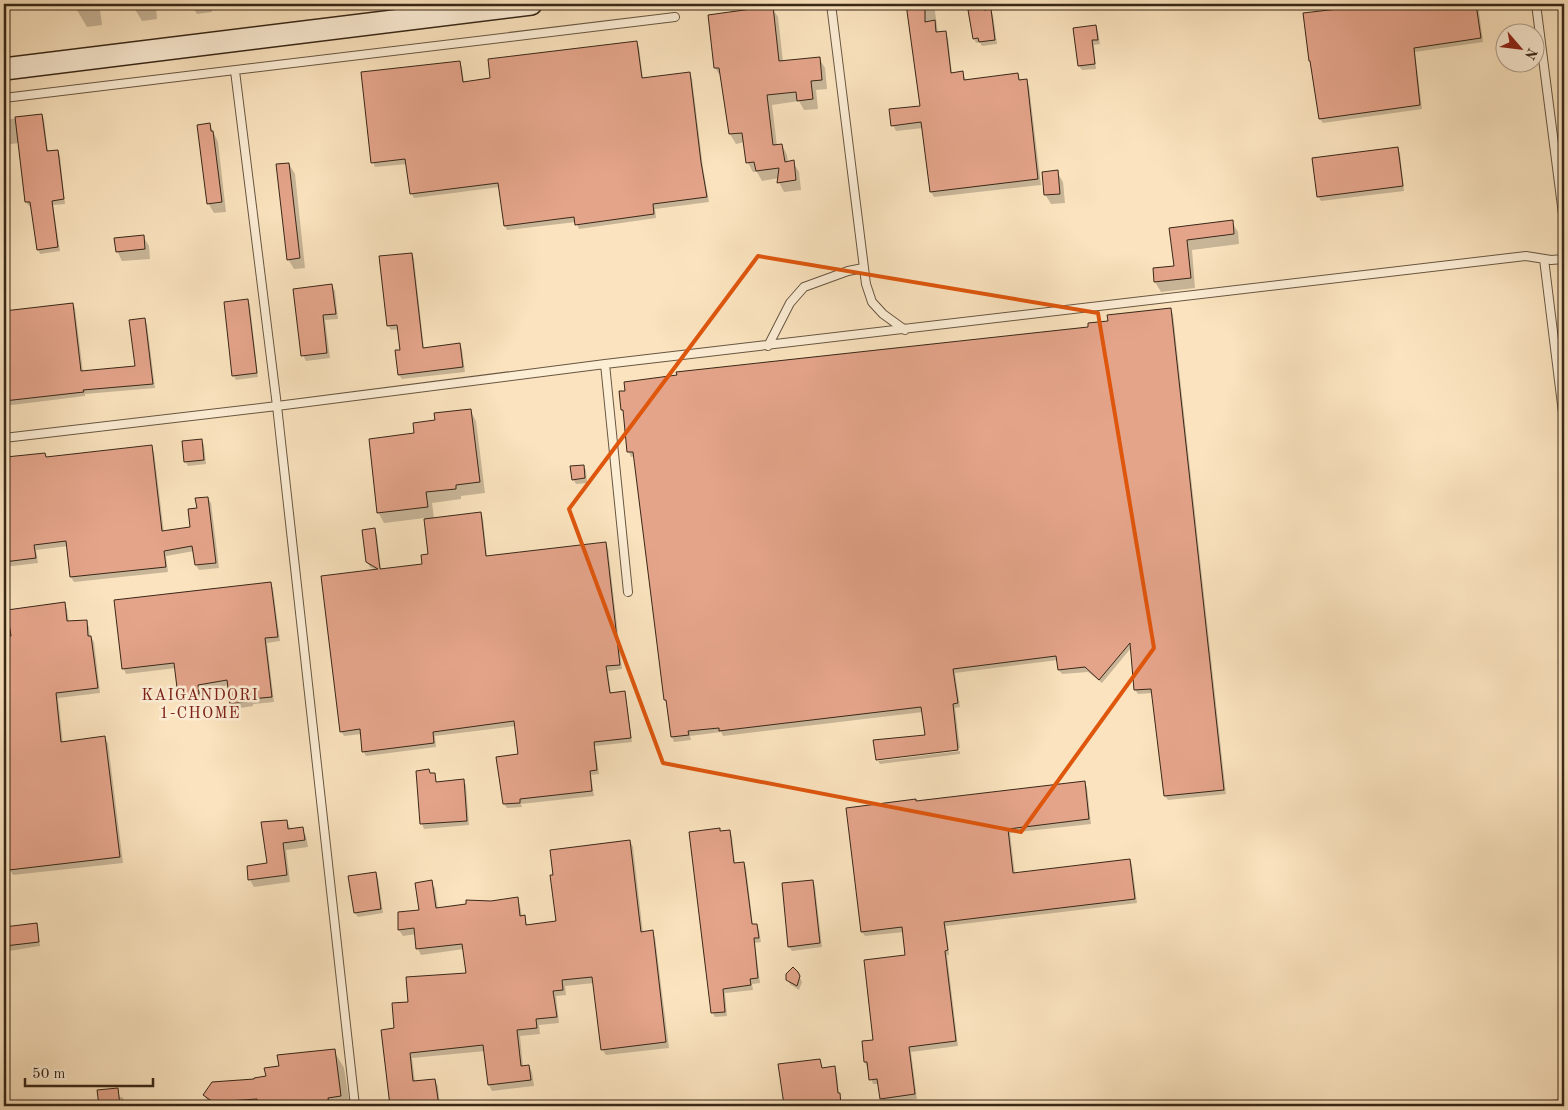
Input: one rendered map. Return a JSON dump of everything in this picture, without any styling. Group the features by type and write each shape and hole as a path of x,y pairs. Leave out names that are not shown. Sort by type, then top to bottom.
{"street":[{"path":"4,69 475,7 531,4"}],"lane":[{"path":"831,4 863,268 872,302 883,314 905,330"},
{"path":"1536,4 1564,222"},
{"path":"4,98 675,17"},
{"path":"235,71 277,406 356,1106"},
{"path":"4,438 277,406 605,364 1526,256 1544,260 1564,259"},
{"path":"1544,260 1564,421"},
{"path":"768,346 790,303 804,287 848,271 863,268"},
{"path":"605,364 628,592"},
{"path":"4,1058 5,1069"},
{"path":"1541,1106 1564,1104"}],"highlighted area":[{"path":"758,256 1098,313 1154,648 1021,832 663,763 569,509"}],"building":[{"path":"906,4 925,4 925,22 935,20 936,32 946,31 951,73 963,71 964,80 1018,73 1019,80 1027,79 1038,179 930,192 921,122 891,126 889,109 920,106"},
{"path":"1403,4 1476,4 1481,38 1414,48 1420,105 1319,119 1303,13 1372,5 1373,7"},
{"path":"773,6 779,61 820,57 822,80 811,81 813,99 797,101 796,92 767,95 773,145 782,144 785,162 794,160 796,180 777,183 779,168 756,171 754,162 746,163 742,133 729,134 719,68 714,68 708,15"},
{"path":"984,8 984,10 991,9 995,40 979,42 978,38 973,39 968,10"},
{"path":"1096,25 1098,40 1092,40 1095,64 1078,66 1073,28"},
{"path":"637,41 642,78 690,72 707,197 653,204 654,214 575,225 574,217 504,226 498,183 410,194 405,159 371,163 361,72 460,61 463,82 490,78 488,59"},
{"path":"42,114 47,151 58,150 64,199 52,201 58,247 37,250 30,202 25,202 15,117"},
{"path":"210,123 211,131 213,131 222,202 207,204 197,125"},
{"path":"1398,147 1403,186 1317,197 1312,158"},
{"path":"289,163 300,258 287,260 276,164"},
{"path":"1058,170 1060,194 1044,195 1042,172"},
{"path":"1233,220 1234,234 1187,240 1191,278 1154,282 1153,268 1174,266 1169,228"},
{"path":"144,235 145,249 116,252 114,238"},
{"path":"412,253 423,348 460,343 463,367 398,375 395,350 400,350 397,325 387,326 379,256"},
{"path":"332,284 336,314 323,315 327,353 301,356 293,289"},
{"path":"248,299 257,373 232,376 224,302"},
{"path":"73,303 81,371 135,366 129,320 145,318 153,384 83,390 84,392 4,401 4,311"},
{"path":"1171,308 1224,790 1164,796 1151,689 1134,690 1130,643 1099,680 1085,667 1058,670 1056,656 953,669 958,703 953,704 958,750 876,760 873,740 925,735 921,707 719,731 719,728 688,731 689,735 671,737 666,700 664,700 633,452 627,452 623,410 621,410 619,391 625,391 624,382 677,375 676,372 1088,327 1088,323 1108,321 1107,315"},
{"path":"471,409 480,482 456,485 456,489 426,492 428,507 377,513 369,439 414,433 413,423 435,420 434,413"},
{"path":"202,439 204,460 184,462 182,441"},
{"path":"152,445 162,531 190,527 188,509 197,508 195,498 208,497 216,563 195,565 192,546 164,551 166,567 70,577 66,541 34,545 36,558 4,562 4,465 7,464 6,457 45,453 46,457"},
{"path":"584,465 585,478 572,480 570,466"},
{"path":"481,512 486,556 606,542 620,665 606,666 610,693 625,691 631,738 594,742 597,770 590,771 592,791 520,799 520,803 503,804 496,757 518,754 514,721 433,732 434,743 362,752 360,729 340,732 321,576 378,569 366,562 362,530 375,528 380,569 422,564 421,555 428,554 424,519"},
{"path":"271,582 278,637 265,638 272,697 230,704 227,680 198,685 199,694 178,696 174,663 122,669 114,600"},
{"path":"65,602 67,621 87,620 88,636 91,636 98,688 56,693 61,742 105,736 120,857 9,870 4,828 4,637 11,636 7,610"},
{"path":"429,769 430,773 435,773 436,782 464,779 467,821 420,824 416,771"},
{"path":"1085,781 1089,819 1008,829 1013,873 1130,859 1135,899 944,922 948,950 945,951 956,1041 909,1047 915,1094 880,1099 877,1079 869,1080 867,1062 864,1062 862,1041 873,1040 864,960 905,955 902,927 861,932 846,808"},
{"path":"287,820 288,829 303,827 305,840 283,843 287,875 248,880 247,866 267,863 261,822"},
{"path":"720,828 720,831 730,830 734,863 744,862 752,924 757,924 759,938 754,938 758,978 750,979 751,985 723,989 725,1012 711,1013 689,832"},
{"path":"630,840 641,932 653,930 666,1042 601,1050 592,977 562,980 563,990 553,991 557,1017 536,1019 537,1028 517,1030 521,1066 529,1065 531,1080 488,1085 483,1045 410,1053 413,1081 435,1079 439,1106 390,1106 381,1030 394,1028 392,1003 408,1002 406,977 466,973 462,944 416,949 414,928 398,930 398,912 419,910 415,883 432,880 436,908 466,904 466,900 491,901 518,897 520,916 525,915 526,925 556,921 550,875 553,875 550,850"},
{"path":"376,872 381,909 354,913 348,876"},
{"path":"813,880 820,943 788,947 782,883"},
{"path":"37,923 39,942 5,946 4,927"},
{"path":"793,967 800,976 797,986 786,980 786,974"},
{"path":"335,1049 341,1096 328,1098 329,1106 258,1106 257,1099 213,1102 203,1095 212,1082 254,1079 266,1076 264,1068 279,1066 277,1055"},
{"path":"820,1059 822,1068 835,1066 841,1106 803,1106 802,1103 784,1105 778,1064"},
{"path":"118,1088 120,1106 99,1106 97,1090"}],"district":[{"name":"KAIGANDORI 1-CHOME","path":"200,703"}]}
